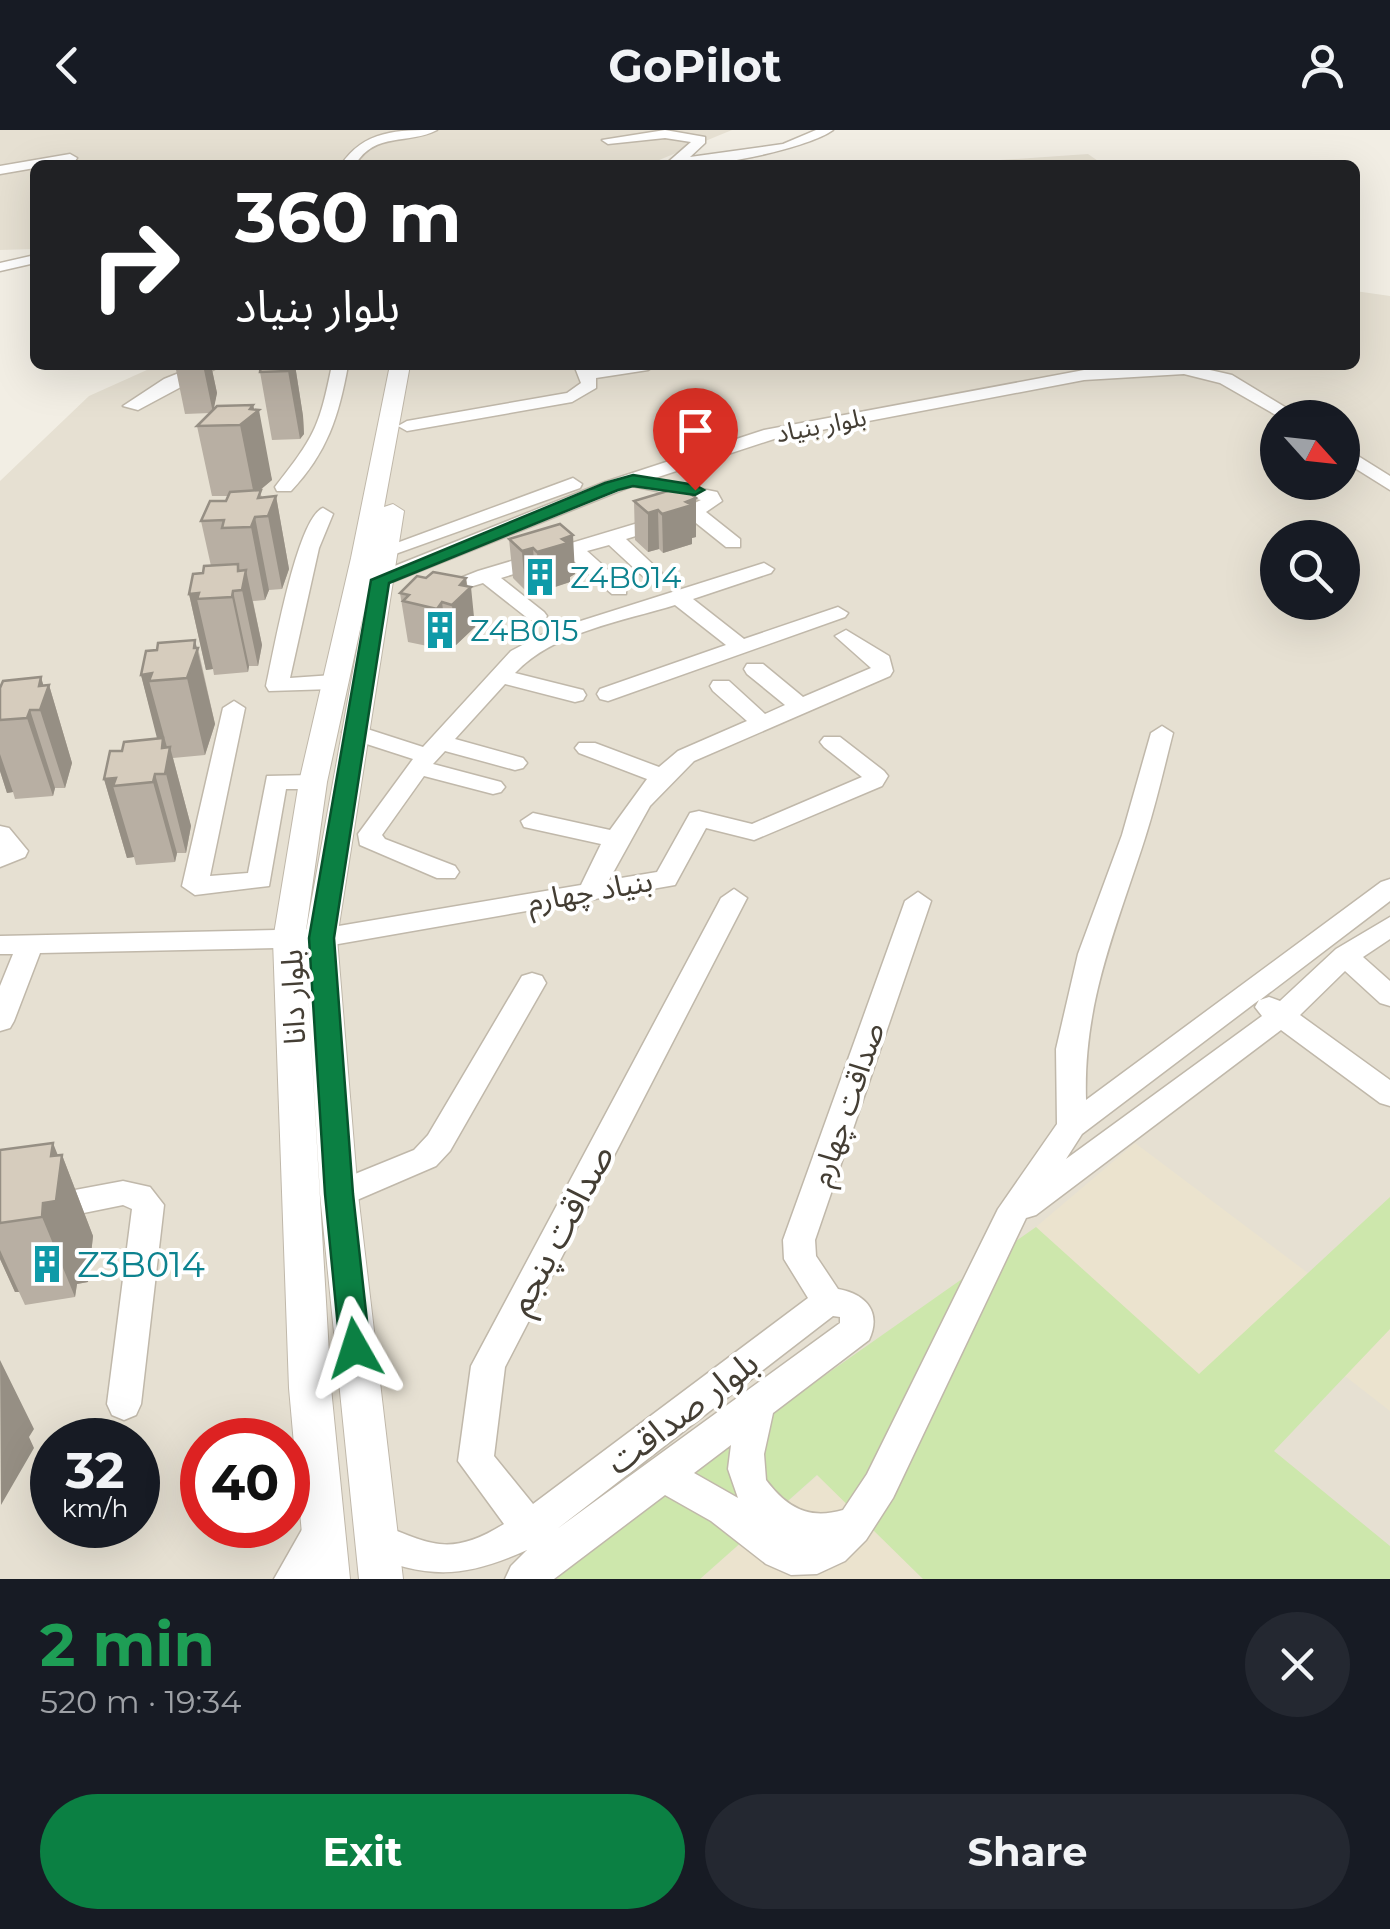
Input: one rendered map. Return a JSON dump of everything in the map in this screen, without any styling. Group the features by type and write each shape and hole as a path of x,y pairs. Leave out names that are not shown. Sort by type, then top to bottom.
{"street":[{"path":"351,160 357,150 389,133 431,130"},
{"path":"700,160 786,147 827,130"},
{"path":"608,140 665,134 701,140 678,160"},
{"path":"58,160 70,158"},
{"path":"0,170 30,165"},
{"path":"0,250 30,260"},
{"path":"0,267 30,260"},
{"path":"132,406 170,382 201,370"},
{"path":"284,487 312,460 328,427 339,370"},
{"name":"بلوار دانا","path":"381,1579 339,1194 306,939 353,732 399,370"},
{"name":"بلوار دانا","path":"328,1579 321,1532 306,939 313,782 333,682 371,569 419,370"},
{"path":"406,426 572,396 590,384 585,370"},
{"name":"بلوار بنیاد","path":"371,569 660,452 1054,370"},
{"name":"بلوار بنیاد","path":"371,569 770,434 1116,372 1161,370"},
{"name":"بلوار بنیاد","path":"1188,370 1226,379 1263,400"},
{"path":"1216,370 1253,381 1283,400"},
{"path":"1360,450 1390,471"},
{"path":"1360,463 1390,484"},
{"path":"440,590 694,512 713,501 710,496 633,480 612,486"},
{"path":"694,512 734,544"},
{"path":"323,514 309,548 277,686 333,682"},
{"path":"612,537 655,577"},
{"path":"572,549 619,590"},
{"path":"446,872 369,839 428,755 519,656 557,636 764,569"},
{"path":"485,575 536,616"},
{"path":"678,597 742,647"},
{"path":"608,694 838,612"},
{"path":"591,892 614,839 660,776 686,756 882,671 882,661 846,636"},
{"path":"755,670 802,707"},
{"path":"500,676 575,696"},
{"path":"722,686 763,724"},
{"path":"234,708 195,886 260,880 275,781 313,782"},
{"path":"353,732 428,755 493,788"},
{"path":"1072,1126 1070,1049 1091,954 1134,835 1162,733"},
{"name":"بنیاد چهارم","path":"0,945 306,939 666,879 699,819 754,832 874,781 876,776 870,770 832,742"},
{"path":"587,748 660,776"},
{"path":"428,755 514,763"},
{"path":"534,822 614,839"},
{"path":"0,834 16,850 0,859"},
{"name":"بلوار صداقت","path":"664,1478 709,1499 770,1548 788,1557 809,1559 832,1549 855,1524 911,1425 1009,1218 1072,1126 1390,888"},
{"name":"صداقت پنجم","path":"557,1554 530,1528 476,1461 488,1366 734,898"},
{"name":"صداقت چهارم","path":"828,1301 804,1269 799,1240 918,902"},
{"name":"بلوار صداقت","path":"1009,1218 1281,1016 1345,956 1390,926"},
{"path":"0,1021 30,944"},
{"path":"1345,956 1390,996"},
{"path":"339,1194 425,1158 439,1143 532,983"},
{"path":"1252,994 1390,1096"},
{"path":"0,1216 122,1194 138,1196 148,1205 124,1404"},
{"name":"بلوار صداقت","path":"375,1540 417,1560 444,1567 481,1559 530,1528 828,1301 849,1304 857,1313 857,1330 524,1579"},
{"name":"بلوار صداقت","path":"757,1408 746,1470 754,1495 777,1516 801,1530 822,1533 855,1524"},
{"path":"293,1579 321,1532"}],"shaded area":[{"path":"0,130 732,130 659,160 30,160 30,249 0,250"},
{"path":"1088,154 1097,160 1001,160"},
{"path":"1360,292 1390,296 1390,1579 0,1579 0,481 89,396 147,370 1360,370"},
{"path":"1135,1143 1308,1273 1199,1375 1036,1227"},
{"path":"1390,1329 1390,1411 1345,1376"},
{"path":"818,1475 923,1579 700,1579"}],"green space":[{"path":"1390,1197 1390,1329 1274,1451 1390,1546 1390,1579 923,1579 817,1475 700,1579 535,1579 1036,1227 1199,1374"}],"building":[{"path":"253,405 250,409 259,410 240,425 197,426 217,406"},
{"path":"681,487 696,498 686,502 692,505 662,514 658,510 648,513 634,501"},
{"path":"261,490 258,498 276,496 268,516 255,517 251,527 222,528 224,520 201,521 210,501 226,501 230,492"},
{"path":"560,524 573,535 562,539 568,543 537,552 533,548 522,551 509,539"},
{"path":"238,564 238,571 246,570 242,590 233,591 232,597 197,599 199,593 189,594 193,574 203,573 204,566"},
{"path":"433,572 466,578 460,585 471,587 452,605 442,602 437,609 403,601 409,595 400,593 417,576 426,578"},
{"path":"195,640 194,648 198,648 187,678 149,681 152,673 141,675 146,651 157,650 158,643"},
{"path":"41,677 39,686 49,685 40,710 30,710 27,718 0,720 3,681"},
{"path":"163,738 162,748 170,747 165,774 155,774 153,782 113,786 116,778 104,779 110,751 122,751 124,742"},
{"path":"53,1143 51,1156 62,1155 56,1201 43,1203 42,1217 0,1223 0,1150"}],"place":[{"name":"Z4B014","path":"540,577"},
{"name":"Z4B015","path":"440,630"},
{"name":"Z3B014","path":"47,1264"}],"route":[{"path":"355,1348 339,1194 322,938 380,580 612,486 633,480 695,490"}]}
